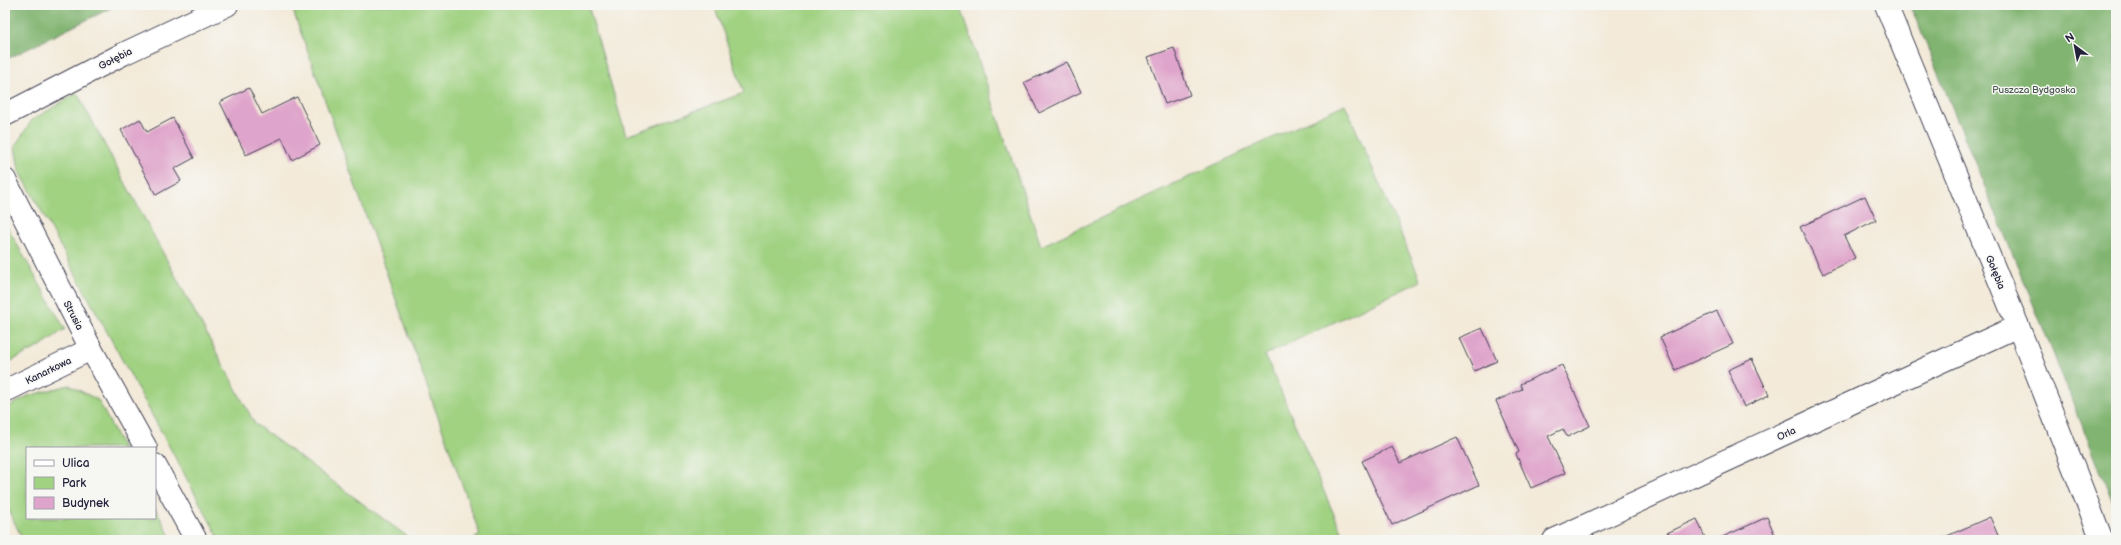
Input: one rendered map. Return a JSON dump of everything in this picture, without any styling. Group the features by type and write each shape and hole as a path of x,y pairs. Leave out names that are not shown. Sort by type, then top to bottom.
{"street":[{"name":"Gołębia","path":"5,115 122,54 227,5"},
{"name":"Gołębia","path":"1886,5 2018,326 2102,540"},
{"name":"Strusia","path":"5,180 91,349 145,447"},
{"name":"Orla","path":"1554,540 2018,326"},
{"name":"Kanarkowa","path":"5,391 91,349"},
{"path":"156,467 196,540"}],"green space":[{"path":"5,5 117,5 5,60"},
{"path":"291,5 588,5 626,136 744,93 714,5 960,5 1041,246 1345,104 1421,281 1265,355 1345,540 472,540 480,535"},
{"name":"Puszcza Bydgoska","path":"1910,5 2116,5 2116,510 2043,328"},
{"path":"77,93 255,424 412,540 220,540 19,170 15,146 32,120"},
{"path":"5,223 65,329 39,347 5,364"},
{"path":"69,385 98,400 122,447 26,447 26,519 156,519 156,510 172,540 23,540 5,503 5,409 28,396"}],"building":[{"path":"1174,48 1190,95 1165,104 1148,57"},
{"path":"1067,62 1081,92 1039,113 1024,83"},
{"path":"249,88 262,114 297,97 320,145 292,160 282,138 246,155 220,102"},
{"path":"173,118 194,158 174,169 181,181 156,195 121,130 140,119 147,132"},
{"path":"1865,196 1876,220 1844,236 1855,258 1823,274 1800,227"},
{"path":"1717,311 1733,344 1675,370 1660,337"},
{"path":"1482,328 1497,361 1474,371 1459,338"},
{"path":"1752,359 1769,395 1744,407 1728,370"},
{"path":"1562,365 1590,426 1567,437 1563,429 1548,436 1565,473 1531,488 1516,454 1519,452 1496,401 1522,389 1520,384"},
{"path":"1457,437 1479,485 1392,525 1362,461 1392,447 1400,463"},
{"path":"1767,517 1777,540 1716,540"},
{"path":"1990,517 2000,540 1938,540"},
{"path":"1697,519 1706,540 1670,540 1667,533"}]}
